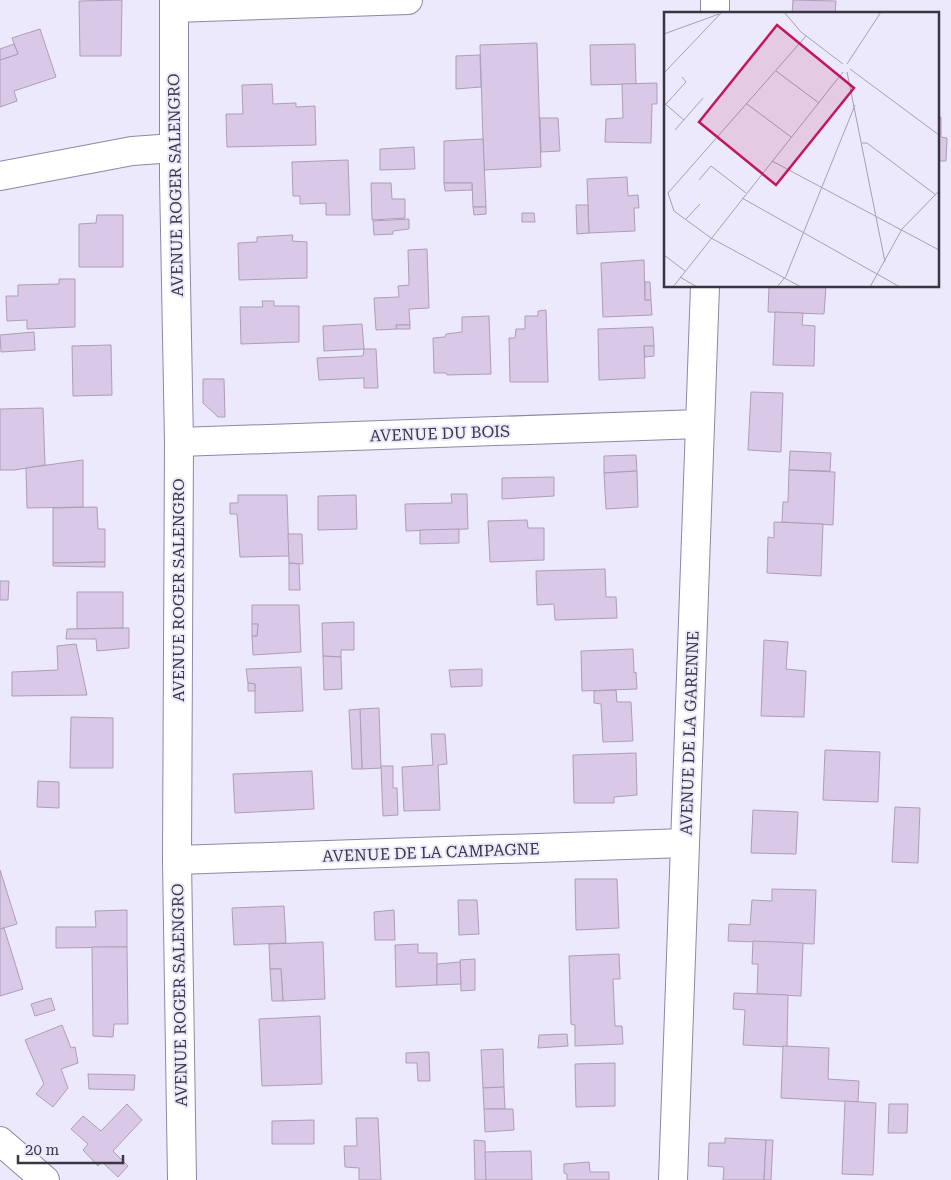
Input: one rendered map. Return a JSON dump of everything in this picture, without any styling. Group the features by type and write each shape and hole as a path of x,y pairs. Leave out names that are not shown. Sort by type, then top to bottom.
{"street":[{"path":"174,4 408,0"},
{"name":"AVENUE ROGER SALENGRO","path":"174,4 174,148 179,442 177,860 182,1180"},
{"path":"0,176 132,151 174,148"},
{"name":"AVENUE DE LA GARENNE","path":"673,1180 705,288"},
{"name":"AVENUE DU BOIS","path":"179,442 700,424"},
{"name":"AVENUE DE LA CAMPAGNE","path":"177,860 685,843"},
{"path":"0,1141 45,1180"}],"building":[{"path":"122,0 121,56 80,56 79,1"},
{"path":"793,0 836,1 835,12 792,12"},
{"path":"40,29 56,77 14,91 17,101 0,107 0,60 18,54 12,38"},
{"path":"537,43 541,167 484,170 480,45"},
{"path":"14,44 18,54 0,60 0,49"},
{"path":"635,44 636,84 591,85 590,45"},
{"path":"480,55 481,87 456,89 456,56"},
{"path":"657,83 657,104 652,104 651,143 605,142 606,119 623,118 622,84"},
{"path":"272,84 273,104 296,103 296,107 315,106 316,145 227,147 226,114 243,114 242,85"},
{"path":"938,117 941,117 941,137 947,138 946,161 938,161"},
{"path":"540,118 558,118 560,151 541,152"},
{"path":"483,139 486,207 473,207 472,183 444,183 444,141"},
{"path":"414,147 415,169 380,170 380,149"},
{"path":"348,160 350,215 326,215 326,203 300,204 300,196 293,196 292,162"},
{"path":"627,177 628,196 638,195 639,208 634,208 635,231 589,233 587,179"},
{"path":"371,183 391,183 392,199 405,199 405,218 372,220"},
{"path":"444,183 472,183 472,190 445,191"},
{"path":"576,205 588,205 589,233 577,234"},
{"path":"473,207 486,207 486,214 474,215"},
{"path":"522,213 534,213 535,222 522,222"},
{"path":"97,215 123,215 123,267 79,267 79,224 96,223"},
{"path":"409,219 409,229 393,231 393,234 374,235 373,221"},
{"path":"293,235 292,241 307,242 307,278 239,280 238,243 257,242 257,237"},
{"path":"427,249 429,308 409,309 410,325 396,325 397,329 376,330 374,298 399,297 398,286 409,285 408,250"},
{"path":"644,260 645,300 651,300 652,315 603,317 601,263"},
{"path":"59,279 75,279 75,327 27,329 27,320 7,321 6,296 18,296 18,285 59,284"},
{"path":"645,282 650,282 651,300 645,300"},
{"path":"769,288 826,288 824,314 768,312"},
{"path":"262,301 274,301 274,306 299,306 299,342 241,344 240,307 263,307"},
{"path":"546,310 548,382 510,382 509,338 515,338 516,329 525,329 525,316 538,316 538,311"},
{"path":"775,312 803,313 802,325 815,326 814,366 773,365"},
{"path":"489,316 491,374 447,375 446,373 434,373 433,338 462,332 462,317"},
{"path":"362,324 364,349 324,351 323,326"},
{"path":"396,325 410,325 410,329 397,329"},
{"path":"653,327 654,346 644,346 645,378 599,380 598,329"},
{"path":"34,332 35,350 1,352 0,335"},
{"path":"111,345 112,395 73,396 72,346"},
{"path":"644,346 654,346 654,356 645,357"},
{"path":"364,349 376,349 378,388 364,388 364,378 319,380 317,358 363,356"},
{"path":"203,379 224,379 225,417 218,417 203,403"},
{"path":"751,392 783,393 781,452 748,450"},
{"path":"43,408 45,465 15,470 0,470 0,409"},
{"path":"790,451 831,453 830,471 789,470"},
{"path":"636,455 637,471 604,473 604,456"},
{"path":"83,460 83,507 27,508 26,468"},
{"path":"789,470 835,472 833,525 782,522 783,502 788,502"},
{"path":"637,471 638,507 606,509 604,473"},
{"path":"554,477 554,496 502,499 502,478"},
{"path":"451,494 467,494 468,529 406,531 405,504 452,503"},
{"path":"238,495 287,495 289,556 240,557 237,514 230,514 230,503 238,503"},
{"path":"356,495 357,529 318,530 318,496"},
{"path":"97,507 98,529 105,529 105,562 53,563 53,508"},
{"path":"527,520 528,528 544,528 544,560 490,562 488,521"},
{"path":"774,522 823,524 821,576 767,573 768,537 774,538"},
{"path":"459,529 459,543 420,544 420,530"},
{"path":"288,534 302,534 303,564 289,563"},
{"path":"105,562 105,567 53,566 53,563"},
{"path":"289,563 299,564 300,590 289,590"},
{"path":"605,569 606,597 616,597 617,618 555,620 554,604 537,605 536,571"},
{"path":"0,581 9,581 8,600 0,600"},
{"path":"77,592 123,592 123,628 77,629"},
{"path":"252,605 299,605 301,652 253,655 252,636 257,636 258,624 252,624"},
{"path":"354,622 354,650 341,650 341,657 323,656 322,623"},
{"path":"252,624 258,624 257,636 252,636"},
{"path":"129,628 129,648 97,651 96,639 66,639 67,629"},
{"path":"764,640 788,642 786,669 806,671 804,717 761,716"},
{"path":"76,644 87,695 12,696 12,672 58,670 57,646"},
{"path":"633,649 637,689 582,691 581,651"},
{"path":"323,656 341,657 342,689 324,690"},
{"path":"301,667 303,711 255,713 255,684 248,683 246,669"},
{"path":"482,669 482,686 451,687 449,670"},
{"path":"248,683 255,684 255,691 248,691"},
{"path":"616,690 617,702 631,702 633,741 603,742 601,704 594,703 594,691"},
{"path":"379,708 381,768 362,769 360,709"},
{"path":"360,709 362,769 352,769 349,710"},
{"path":"71,717 113,718 113,768 70,768"},
{"path":"431,734 445,734 447,764 438,765 440,810 404,811 402,767 433,765"},
{"path":"825,750 880,752 878,802 823,800"},
{"path":"636,753 637,795 614,797 614,803 574,803 573,755"},
{"path":"381,766 393,766 393,788 397,788 398,815 383,816"},
{"path":"312,771 314,809 235,813 233,774"},
{"path":"38,781 59,782 59,808 37,807"},
{"path":"895,807 920,808 918,863 892,862"},
{"path":"753,810 798,812 796,854 751,853"},
{"path":"0,870 17,924 0,929"},
{"path":"575,879 617,879 619,928 576,930"},
{"path":"772,889 816,890 814,944 728,941 729,924 750,925 752,900 772,901"},
{"path":"458,900 477,900 479,934 459,935"},
{"path":"284,906 286,943 234,945 232,908"},
{"path":"127,910 127,947 56,948 56,927 96,927 95,911"},
{"path":"394,910 395,940 375,940 374,912"},
{"path":"4,928 23,989 0,996 0,929"},
{"path":"753,941 803,943 801,996 757,994 758,964 752,964"},
{"path":"323,942 325,999 283,1001 281,969 270,969 269,944"},
{"path":"418,944 418,953 437,953 437,985 396,987 395,945"},
{"path":"92,947 127,947 128,1024 114,1024 113,1037 93,1036"},
{"path":"619,954 620,979 613,979 615,1026 622,1026 623,1044 575,1046 575,1025 571,1024 569,956"},
{"path":"475,959 475,990 461,991 460,960"},
{"path":"460,962 461,984 437,985 437,964"},
{"path":"270,969 281,969 283,1001 272,1001"},
{"path":"734,993 788,995 787,1047 743,1045 745,1010 733,1009"},
{"path":"51,998 55,1010 35,1016 31,1004"},
{"path":"320,1016 322,1084 262,1086 259,1019"},
{"path":"62,1025 71,1048 75,1047 78,1063 61,1069 68,1088 53,1107 36,1094 44,1084 25,1040"},
{"path":"567,1034 568,1046 538,1048 539,1035"},
{"path":"783,1046 829,1048 828,1079 859,1081 858,1102 781,1098"},
{"path":"503,1049 504,1087 483,1088 481,1050"},
{"path":"429,1052 430,1081 418,1081 417,1063 406,1063 406,1053"},
{"path":"615,1063 615,1106 576,1107 575,1064"},
{"path":"88,1074 135,1075 134,1090 89,1089"},
{"path":"504,1087 505,1109 484,1109 483,1088"},
{"path":"845,1101 876,1103 873,1175 842,1174"},
{"path":"127,1104 142,1120 113,1151 128,1166 118,1177 102,1162 98,1166 83,1150 88,1144 71,1129 83,1116 101,1131"},
{"path":"889,1104 908,1104 907,1133 888,1133"},
{"path":"484,1109 513,1109 514,1130 485,1132"},
{"path":"356,1118 378,1118 381,1180 359,1180 359,1168 345,1167 344,1146 357,1146"},
{"path":"314,1120 314,1144 272,1144 272,1121"},
{"path":"725,1138 766,1140 764,1180 723,1180 724,1167 708,1166 709,1143 725,1143"},
{"path":"474,1140 485,1141 486,1180 475,1180"},
{"path":"766,1140 773,1140 771,1180 764,1180"},
{"path":"531,1151 532,1180 486,1180 485,1152"},
{"path":"589,1162 590,1172 609,1172 609,1180 567,1180 567,1174 564,1173 564,1164"}]}
